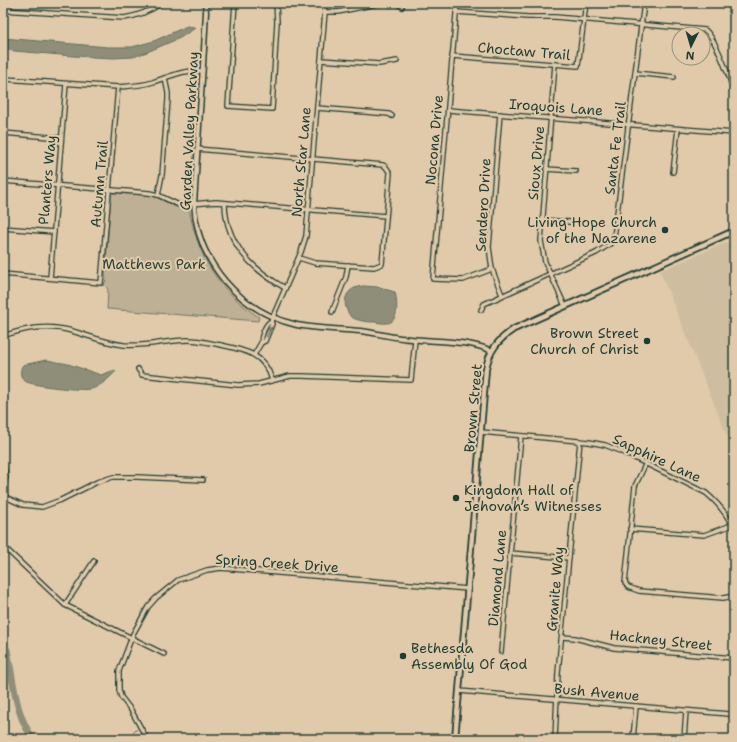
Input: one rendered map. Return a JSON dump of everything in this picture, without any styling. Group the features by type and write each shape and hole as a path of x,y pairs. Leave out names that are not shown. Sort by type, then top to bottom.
{"main road":[{"name":"Brown Street","path":"455,739 486,369 492,351 497,343 508,333 734,231"}],"street":[{"path":"9,11 10,3"},
{"path":"3,10 111,19 137,16 162,3"},
{"name":"Garden Valley Parkway","path":"205,3 206,20 194,204 195,221 202,242 208,256 220,276 242,298 272,318 303,326 365,332 394,338 476,345 492,351"},
{"path":"235,3 228,106 272,108 277,22 276,3"},
{"name":"North Star Lane","path":"254,355 261,343 261,338 268,322 272,318 306,236 325,12 323,3"},
{"path":"325,12 338,12 380,3"},
{"path":"398,3 402,7"},
{"name":"Nocona Drive","path":"457,3 433,279 463,280 492,269"},
{"name":"Choctaw Trail","path":"452,56 578,66 586,3"},
{"name":"Santa Fe Trail","path":"482,310 484,304 502,295 596,253 611,242 614,237 644,3"},
{"path":"456,12 641,24 705,30 725,66 734,91"},
{"path":"321,60 379,64 397,61"},
{"name":"Sioux Drive","path":"555,64 541,248 550,274 565,306"},
{"path":"3,98 5,79 118,87 140,85 180,73 202,71"},
{"path":"635,73 674,77"},
{"path":"158,195 162,175 168,100 165,78"},
{"name":"Planters Way","path":"50,278 66,84"},
{"name":"Autumn Trail","path":"50,278 101,282 118,87"},
{"path":"317,108 388,114 392,116"},
{"name":"Iroquois Lane","path":"448,110 734,133"},
{"name":"Sendero Drive","path":"500,114 489,247 492,269 502,295"},
{"path":"673,172 678,129"},
{"path":"3,133 61,138"},
{"path":"197,149 312,159 382,166 388,168 390,173 382,261 379,266 374,267 315,263 298,258"},
{"path":"546,169 576,171"},
{"path":"3,181 149,193 158,195 179,205 209,202 386,216"},
{"path":"226,203 226,213 230,229 245,257 264,276 285,288"},
{"path":"542,220 570,222"},
{"path":"3,228 54,232"},
{"path":"332,312 346,277 348,265"},
{"path":"3,274 50,278"},
{"path":"3,336 32,328 54,328 72,331 90,338 112,343 138,345 187,340 196,341 243,350 254,355 267,368 272,380"},
{"path":"138,369 142,375 238,385 259,384 290,376 411,380 415,340"},
{"name":"Sapphire Lane","path":"481,432 580,441 605,445 646,463 706,493 717,502 733,527"},
{"name":"Diamond Lane","path":"501,652 521,436"},
{"name":"Granite Way","path":"555,739 562,637 580,441"},
{"path":"3,462 6,477 3,489"},
{"path":"646,463 634,486 626,583 628,587 639,591 723,598 734,596"},
{"path":"3,496 24,505 42,507 61,500 97,482 113,477 203,480"},
{"path":"630,529 704,535 733,527"},
{"path":"3,546 65,605 164,654"},
{"path":"510,553 569,558"},
{"path":"65,605 94,561"},
{"name":"Spring Creek Drive","path":"147,739 131,710 121,697 119,690 119,671 132,638 148,607 156,598 184,577 215,568 468,589"},
{"name":"Hackney Street","path":"562,637 575,638 614,648 734,658"},
{"name":"Bush Avenue","path":"459,691 729,714 734,718"},
{"path":"633,739 636,706"},
{"path":"684,739 686,711"},
{"path":"732,739 734,718"}],"shaded area":[{"path":"187,26 195,28 180,38 133,57 113,58 73,56 3,50 3,38 108,47 132,47 154,41"},
{"path":"734,239 734,453 660,271"},
{"path":"364,286 377,287 395,292 397,304 394,320 388,323 383,323 351,317 346,306 346,297 352,289"},
{"path":"46,360 68,364 101,375 115,370 116,371 104,382 91,389 57,388 29,383 23,380 21,371 23,365"}],"green space":[{"name":"Matthews Park","path":"114,193 156,197 174,206 189,208 198,242 212,271 232,296 259,317 258,321 107,309 108,289 104,285 106,280 105,275 111,195"}],"waterway":[{"path":"3,645 7,650 19,709 23,720 34,739"},
{"path":"127,739 137,729"}],"place":[{"name":"Living Hope Church of the Nazarene","path":"665,230"},
{"name":"Brown Street Church of Christ","path":"647,341"},
{"name":"Kingdom Hall of Jehovah’s Witnesses","path":"456,498"},
{"name":"Bethesda Assembly Of God","path":"403,656"}]}
